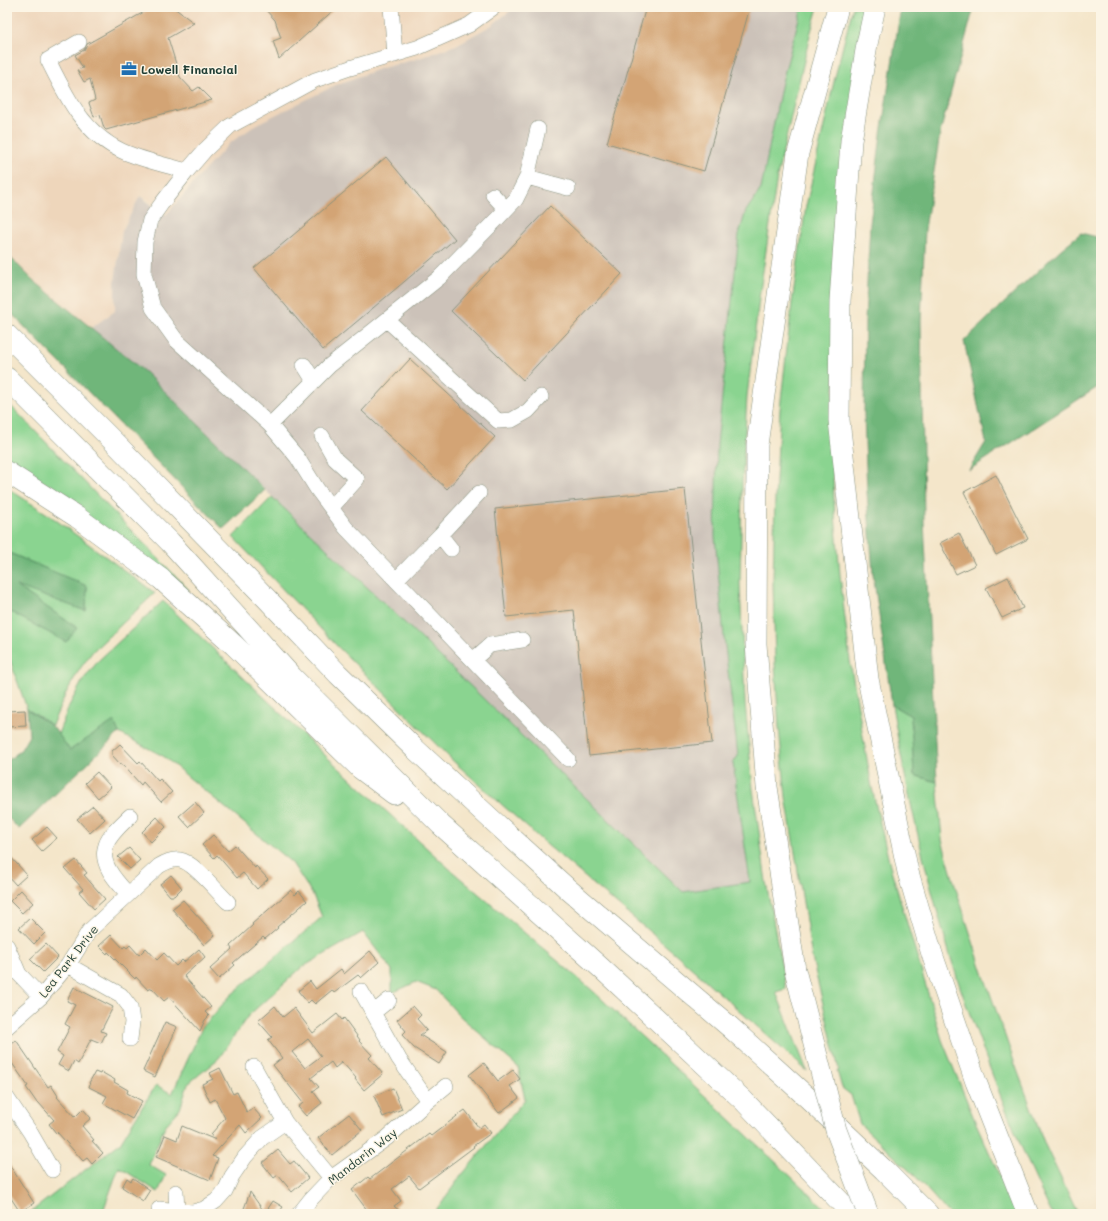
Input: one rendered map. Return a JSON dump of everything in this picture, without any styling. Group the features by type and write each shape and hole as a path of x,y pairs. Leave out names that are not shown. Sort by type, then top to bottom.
{"highway":[{"path":"838,7 798,153 757,445 756,644 766,779 795,970 836,1130 868,1214"},
{"path":"875,7 867,44 851,140 840,301 839,420 868,679 908,872 925,932 976,1082 1028,1214"},
{"path":"7,335 119,447 338,674 414,748 491,820 564,885 730,1027 843,1131 928,1214"},
{"path":"7,378 170,542 292,677 441,825 601,968 743,1100 852,1214"},
{"path":"7,472 77,517 160,579 234,645 361,769 481,862"}],"street":[{"path":"391,7 395,55"},
{"path":"494,7 469,25 417,48 315,80 230,126 205,150 187,171 150,220 145,242 144,274 153,308 176,340 270,425 297,457 346,528 568,759"},
{"path":"79,42 48,60 65,94 86,125 121,150 145,160 187,171"},
{"path":"270,425 329,366 439,278 516,199 527,177 538,129"},
{"path":"527,177 568,188"},
{"path":"493,195 506,209"},
{"path":"387,320 498,421 512,420 528,411 541,397"},
{"path":"304,365 314,381"},
{"path":"322,436 334,459 357,479 331,508"},
{"path":"396,580 478,493"},
{"path":"440,535 451,549"},
{"path":"473,660 490,645 522,640"},
{"path":"128,894 114,878 108,867 105,856 106,845 113,834 130,816"},
{"name":"Lea Park Drive","path":"7,1027 41,997 68,965 89,931 159,866 170,860 180,860 191,864 228,902"},
{"path":"7,946 19,974 41,997"},
{"path":"68,965 121,995 130,1007 132,1022 130,1039"},
{"path":"361,991 399,1059 428,1101"},
{"path":"373,1013 389,1000"},
{"path":"254,1068 285,1122 331,1178"},
{"name":"Mandarin Way","path":"299,1214 331,1178 387,1138 446,1086"},
{"path":"8,1102 30,1132 52,1170"},
{"path":"159,1209 193,1212 204,1209 216,1201 225,1191 232,1176 245,1157 262,1138 285,1122"},
{"path":"176,1192 177,1211"}],"shaded area":[{"path":"7,7 515,7 492,25 456,45 416,59 379,69 338,84 202,173 166,215 140,196 122,231 115,281 115,311 91,328 33,280 7,254"},
{"path":"515,7 802,7 782,82 761,190 746,211 739,234 717,445 715,536 724,637 738,757 733,763 750,882 683,892 426,643 265,490 146,373 91,328 115,311 115,281 122,231 140,196 166,215 230,143 259,123 338,84 379,69 416,59 456,45 492,25"}],"green space":[{"path":"802,7 818,7 810,35 777,177 760,291 747,396 742,486 740,584 745,703 753,789 766,882 786,989 776,992 807,1071 677,955 546,844 452,760 337,646 233,537 272,497 426,643 683,892 750,882 733,763 738,756 724,637 715,536 717,445 739,234 746,211 761,189 782,82"},
{"path":"853,7 868,7 831,421 834,502 840,575 850,661 872,788 890,866 942,1040 975,1121 1017,1214 949,1214 917,1178 860,1124 851,1095 842,1088 837,1071 839,1070 812,958 786,797 779,728 775,664 773,580 775,498 780,409 792,303 806,206 835,77"},
{"path":"901,7 974,7 940,133 925,229 921,321 924,521 937,782 914,775 911,716 892,705 873,574 867,492 864,415 865,321 870,224 881,134"},
{"path":"1081,233 1097,237 1101,251 1101,385 969,470 986,442 964,341 1060,250"},
{"path":"7,254 33,280 146,373 265,490 223,529 7,309"},
{"path":"7,402 189,590 186,592 47,486 7,460"},
{"path":"7,488 49,515 155,593 93,651 79,670 66,693 52,725 27,709 10,660 7,657 7,610 66,642 76,627 14,585 86,611 87,586 7,552"},
{"path":"7,552 87,586 86,611 16,586 77,628 66,642 7,610"},
{"path":"163,601 329,759 453,872 593,991 831,1214 555,1214 546,1212 526,1214 433,1214 461,1176 525,1099 518,1067 460,1016 436,990 416,982 392,993 392,970 363,932 301,968 248,1016 219,1058 188,1084 180,1109 165,1126 149,1165 166,1175 158,1192 119,1167 102,1214 28,1214 120,1143 156,1085 172,1094 202,1028 230,996 322,917 313,895 292,863 163,756 119,733 114,722 70,751 58,734 69,706 83,680 99,660"},
{"path":"892,705 911,716 914,775 937,782 942,840 984,976 1045,1145 1078,1214 1052,1214 1009,1117 966,1005 939,917 921,847 905,776"},
{"path":"27,709 53,727 70,750 114,721 119,733 19,829 7,817 7,761 20,751 29,736"}],"building":[{"name":"Lowell Financial","path":"153,7 173,7 194,23 168,38 180,77 193,91 199,87 212,100 106,130 100,115 94,117 89,103 95,100 90,79 84,82 77,70 83,68 75,55 84,50 87,44"},
{"path":"263,7 337,7 279,59 273,41 281,38 275,20"},
{"path":"646,7 750,7 704,171 607,143"},
{"path":"386,157 455,239 323,350 254,268"},
{"path":"550,206 622,274 523,380 451,311"},
{"path":"410,359 495,437 447,489 362,411"},
{"path":"996,475 1028,539 996,555 964,492"},
{"path":"685,489 712,743 589,756 574,610 506,617 495,509"},
{"path":"959,533 975,565 956,574 940,543"},
{"path":"1008,577 1023,608 1002,618 986,588"},
{"path":"25,710 26,726 7,727 7,711"},
{"path":"120,744 138,763 140,761 158,781 160,779 172,792 161,802 143,782 141,785 112,755 112,751"},
{"path":"97,772 111,787 98,798 85,783"},
{"path":"195,802 204,813 189,827 179,816"},
{"path":"93,806 105,819 90,833 77,819"},
{"path":"157,817 166,827 151,842 142,832"},
{"path":"47,827 57,838 42,851 32,840"},
{"path":"213,835 228,851 235,845 255,868 256,866 268,879 257,889 243,873 237,878 217,855 214,858 202,845"},
{"path":"129,848 140,860 130,869 118,857"},
{"path":"7,853 27,875 16,885 7,875"},
{"path":"76,860 87,873 84,875 105,899 94,909 79,892 83,889 65,869"},
{"path":"171,875 182,888 174,896 170,896 160,884"},
{"path":"21,890 33,903 22,913 10,901"},
{"path":"291,890 295,895 299,891 307,901 265,939 263,937 233,963 235,965 219,979 210,969 232,949 230,946 253,925 252,924"},
{"path":"183,900 215,935 204,945 172,909"},
{"path":"30,918 45,933 34,944 19,928"},
{"path":"111,935 123,948 125,946 127,948 130,945 139,955 146,948 157,960 164,953 176,966 182,960 184,962 199,949 205,957 184,976 211,1007 205,1012 209,1016 205,1020 200,1031 169,997 164,1001 152,988 148,990 136,977 135,979 108,952 107,954 99,946"},
{"path":"46,944 58,957 43,972 30,959"},
{"path":"370,951 379,962 361,978 358,975 334,993 332,990 315,1004 311,1000 308,1003 298,991 310,981 316,989 341,969 344,974"},
{"path":"74,987 113,1007 101,1031 106,1033 101,1043 91,1039 78,1064 74,1061 69,1071 58,1065 63,1056 57,1052 70,1027 65,1024 75,1005 67,1001"},
{"path":"275,1006 283,1017 294,1008 313,1033 337,1014 342,1020 344,1018 360,1040 359,1041 372,1055 369,1058 383,1074 364,1090 342,1062 335,1068 331,1062 311,1078 319,1087 313,1091 322,1103 306,1116 298,1107 303,1103 273,1065 282,1058 268,1040 272,1037 258,1021","holes":["308,1039 321,1056 305,1068 292,1052"]},
{"path":"413,1006 421,1015 417,1019 427,1030 420,1035 447,1052 439,1064 414,1048 402,1035 406,1031 397,1020"},
{"path":"165,1022 177,1027 155,1077 143,1071"},
{"path":"16,1040 48,1087 51,1085 58,1096 57,1097 75,1117 83,1109 91,1118 82,1126 94,1140 92,1141 103,1153 92,1164 87,1158 83,1161 57,1132 56,1133 49,1124 54,1120 38,1102 37,1103 26,1087 28,1086 7,1056 7,1046"},
{"path":"484,1063 498,1081 513,1070 520,1079 510,1086 519,1098 499,1113 469,1075"},
{"path":"220,1068 233,1094 237,1092 247,1113 253,1108 262,1118 246,1133 240,1125 212,1156 218,1158 210,1180 156,1157 165,1135 177,1140 182,1126 216,1140 211,1134 225,1118 215,1099 210,1102 202,1084 213,1079 210,1073"},
{"path":"95,1072 100,1074 101,1072 115,1080 114,1082 128,1090 127,1093 142,1101 132,1119 103,1103 107,1096 89,1087 89,1083"},
{"path":"393,1088 402,1109 383,1117 374,1096"},
{"path":"465,1110 479,1128 484,1124 491,1133 419,1188 409,1176 392,1189 401,1201 394,1206 403,1214 370,1214 352,1190 368,1177 370,1179 429,1134 431,1136"},
{"path":"349,1114 362,1130 332,1155 318,1138"},
{"path":"278,1150 290,1164 294,1161 308,1178 292,1192 278,1175 274,1178 262,1163"},
{"path":"7,1161 34,1203 20,1212 7,1192"},
{"path":"127,1178 131,1181 133,1178 150,1190 143,1201 122,1187"},
{"path":"250,1192 265,1213 273,1201 283,1207 278,1214 242,1214"}],"place":[{"name":"Lowell Financial","path":"129,69"}]}
